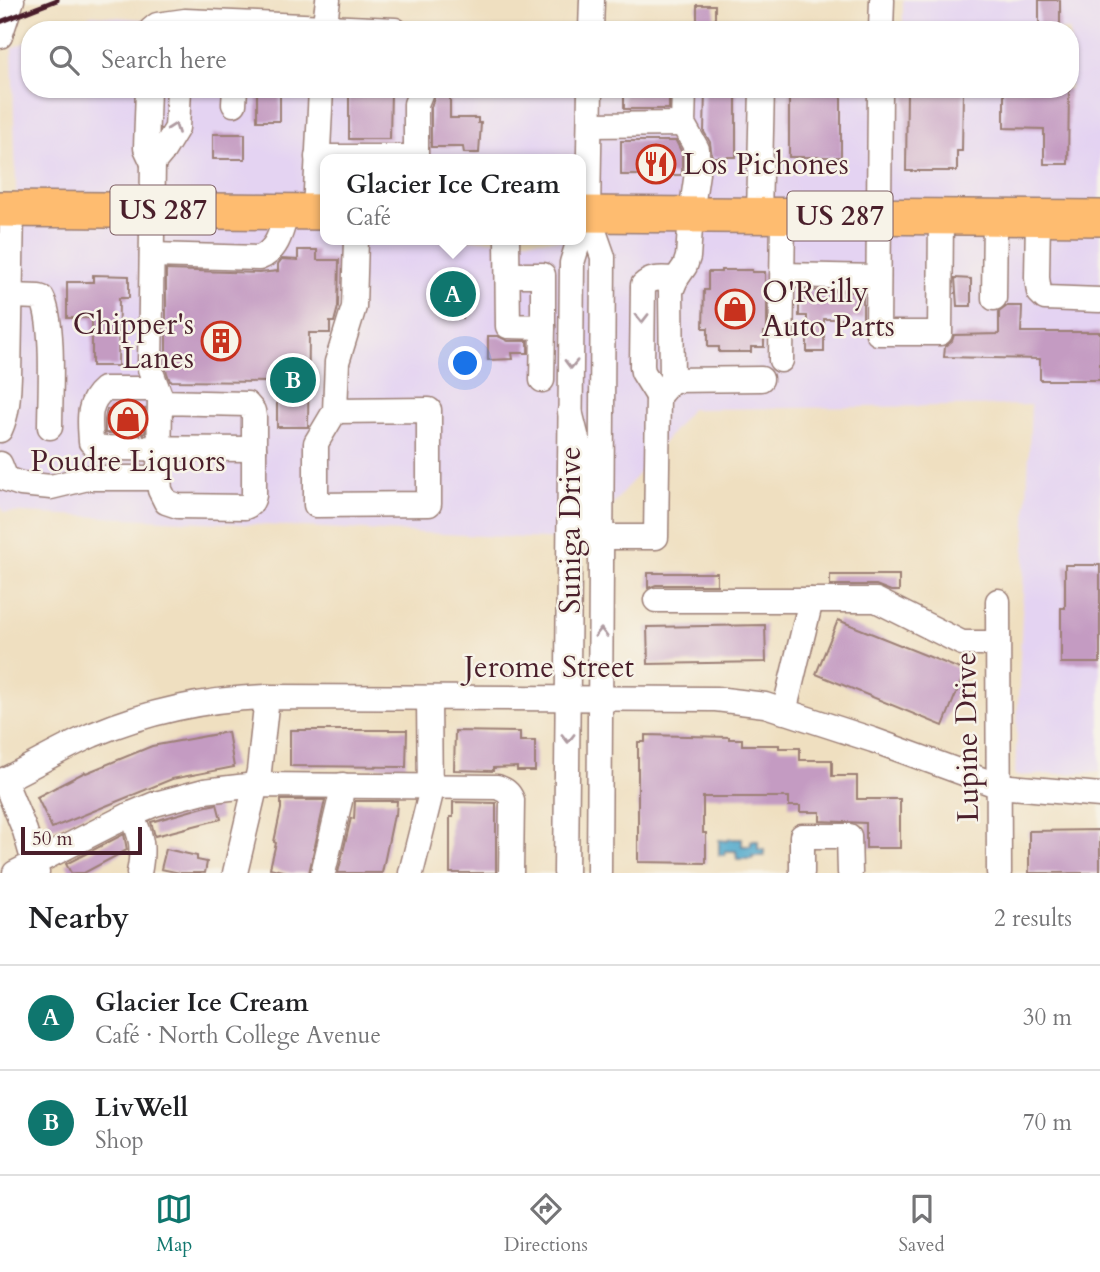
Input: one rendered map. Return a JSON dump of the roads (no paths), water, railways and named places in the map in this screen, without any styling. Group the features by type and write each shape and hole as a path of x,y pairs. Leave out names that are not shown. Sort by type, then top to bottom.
{"highway":[{"name":"US 287","path":"6,209 309,211"},
{"name":"US 287","path":"586,226 691,215 1100,218"}],"street":[{"path":"0,36 12,0"},
{"path":"326,21 328,0"},
{"path":"591,21 592,0"},
{"path":"881,0 881,21"},
{"path":"148,98 146,148 153,163 150,369 158,396 159,447 159,478 160,489 166,502 178,506 245,507 253,501 254,495 254,449 254,416 247,404 158,396 104,389 95,397 89,414 91,442 97,447 159,447 254,449"},
{"path":"153,163 177,128 179,98"},
{"path":"152,255 259,258 267,255 278,240 309,211 317,157 320,98"},
{"path":"416,154 416,104 418,98"},
{"path":"586,176 590,98"},
{"path":"570,411 588,482 589,526 594,535 656,537 671,291 688,257 697,173 697,149 683,124 684,98"},
{"path":"763,98 771,215 783,275 781,360"},
{"path":"880,98 878,333 940,333 942,217"},
{"path":"590,125 683,124"},
{"path":"0,430 8,403 5,376 10,296 6,260 6,209"},
{"path":"994,298 995,217"},
{"path":"1038,217 1039,292 1045,298 1100,300"},
{"name":"Suniga Drive","path":"586,232 603,257 599,873"},
{"path":"335,411 429,410 429,504 316,505 316,443 335,411 337,362 354,307 356,245"},
{"path":"507,245 508,326 543,327"},
{"name":"Suniga Drive","path":"566,873 572,263 577,245"},
{"path":"508,275 543,275 542,380"},
{"path":"783,275 878,277"},
{"path":"10,296 38,297 44,301 50,342 50,427"},
{"path":"665,388 761,379"},
{"path":"0,464 6,479 36,486 51,487 88,478 159,478"},
{"path":"656,600 876,600 962,643 997,643"},
{"path":"785,712 811,600"},
{"name":"Lupine Drive","path":"998,601 999,873"},
{"path":"235,873 259,771 267,697"},
{"name":"Jerome Street","path":"2,781 89,737 124,723 165,711 216,701 267,697 716,699 765,705 873,740 999,786 1100,795"},
{"path":"411,873 430,797 429,699"},
{"path":"2,781 24,831 29,870 131,814 191,793 256,785 342,785 497,787 505,790 512,800 511,873"},
{"path":"323,873 342,785"},
{"path":"131,814 142,838 139,873"},
{"path":"802,873 802,836 849,836 850,873"}],"water":[{"path":"742,839 742,846 751,846 751,841 758,841 758,849 764,850 764,856 737,859 736,851 725,851 725,855 719,855 719,840"}],"railway":[{"path":"0,22 57,0"}],"place":[{"name":"Los Pichones","path":"656,164"},
{"name":"Glacier Ice Cream","path":"453,294"},
{"name":"O'Reilly Auto Parts","path":"735,309"},
{"name":"Chipper's Lanes","path":"221,341"},
{"name":"LivWell","path":"293,380"},
{"name":"Poudre Liquors","path":"128,419"}]}
